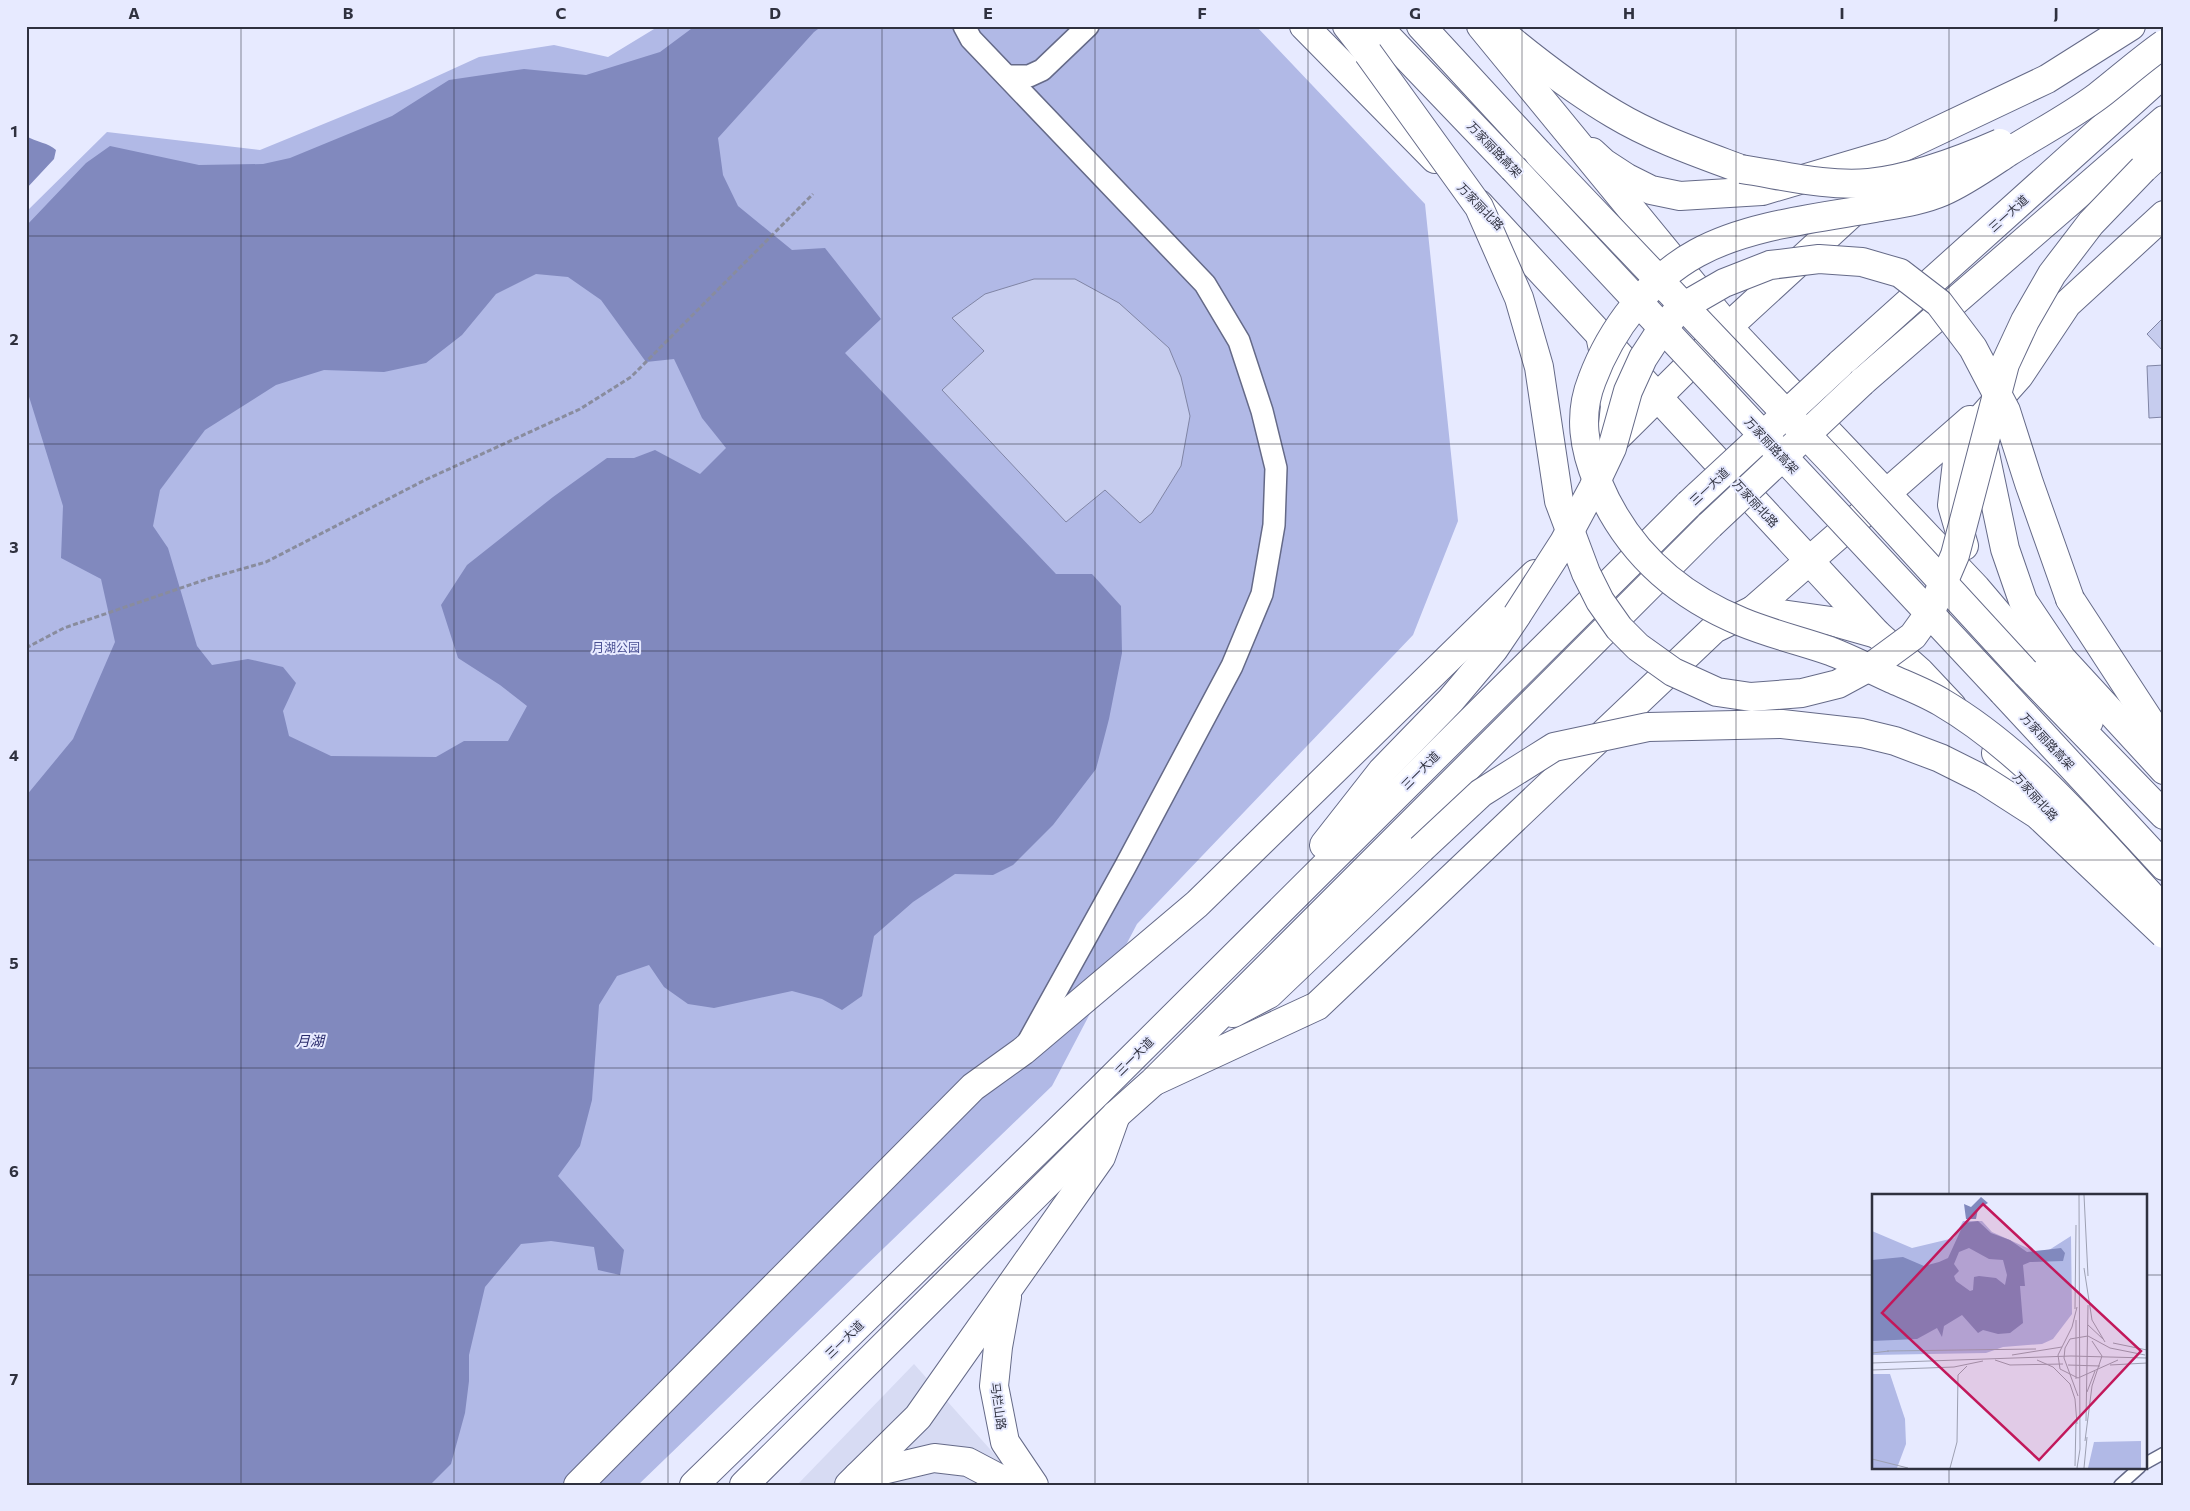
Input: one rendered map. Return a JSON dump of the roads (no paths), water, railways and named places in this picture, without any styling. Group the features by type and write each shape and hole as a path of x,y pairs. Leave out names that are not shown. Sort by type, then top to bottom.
{"main road":[{"name":"万家丽北路","path":"1304,26 1499,225 1877,634 1920,672 2019,777 2164,939"},
{"path":"1347,26 1480,207 1521,306 1539,366 1559,500 1586,573 1600,601 1619,628 1638,647 1673,672 1717,692 1751,697 1802,693 1838,684 1876,664 1912,636 1931,611 1955,554 2005,364 2025,320 2052,274 2091,223 2143,168 2164,150"},
{"name":"万家丽路高架","path":"1377,26 1715,384 2164,866"},
{"path":"1421,26 1539,154 1835,465 2025,672 2164,815"},
{"path":"1481,26 1728,327 1976,588 2095,729 2164,799"},
{"path":"1494,26 1541,65 1615,115 1678,145 1741,169 1826,182 1868,183 1908,176 1941,166 2032,130 2096,97"},
{"path":"1556,119 1604,164 1651,190 1680,196 1762,190 1891,153 2047,79 2130,26"},
{"path":"2164,44 2096,97 1973,175 1941,192 1904,203 1761,230 1721,242 1696,253 1668,272 1620,325 1598,363 1585,399 1584,439 1592,467 1604,497 1621,528 1645,559 1675,585 1742,622 1834,652 1940,702 1998,742 2036,774 2164,910"},
{"name":"三一大道","path":"694,1485 960,1228 1689,504 1840,364 2164,73"},
{"path":"744,1485 1116,1115 1153,1082 1710,525 1862,382 2164,120"},
{"path":"1611,442 1728,327 1949,124"},
{"path":"1976,588 1952,505 1957,462 1969,432 2019,376 2068,304 2164,215"},
{"path":"1248,940 1382,771 1451,700 1494,649 1518,614 1564,542 1593,488 1612,448 1628,391 1643,358 1658,334 1680,309 1724,283 1770,265 1820,259 1862,262 1900,273 1939,303 1973,348 2006,411 2028,483 2070,599 2164,743"},
{"path":"578,1485 973,1087 1023,1051 1197,904 1508,603 1554,555 1598,483 1611,442 1615,406 1600,334"},
{"path":"1153,1082 1317,1006 1706,636 1714,629 1753,610 1888,494 2019,376"},
{"path":"1983,444 2005,549 2022,601 2062,659 2164,770"},
{"path":"1753,610 1831,621 1877,634"},
{"path":"1210,1025 1269,994 1481,793 1554,746 1648,727 1782,724 1862,733 1895,741 1940,758 1982,779 2038,815 2164,934"},
{"path":"853,1480 918,1417 1101,1157 1116,1115"},
{"name":"马栏山路","path":"1008,1289 998,1347 994,1386 1005,1442 1034,1485"},
{"path":"853,1480 934,1458 968,1462 1008,1485"}],"street":[{"path":"964,26 971,39 1205,284 1239,341 1262,411 1276,468 1274,525 1262,594 1232,666 1126,866 1023,1051"},
{"path":"1007,76 1029,76 1042,70 1088,26"},
{"path":"1039,110 1038,85 1042,70"}],"lane":[{"path":"2148,1463 2164,1453"},
{"path":"2120,1485 2139,1468"}],"water":[{"name":"月湖","path":"695,26 822,26 814,32 718,138 723,175 738,206 792,250 825,248 881,319 845,353 1056,574 1092,574 1121,606 1122,653 1109,719 1096,769 1053,825 1013,865 993,875 955,874 913,902 874,936 862,996 842,1010 822,999 792,991 714,1008 688,1004 664,987 649,965 617,976 599,1005 592,1100 580,1146 558,1176 624,1250 620,1275 598,1270 594,1247 551,1241 521,1244 485,1287 469,1355 469,1381 465,1413 451,1464 430,1485 26,1485 26,796 73,739 115,642 101,579 61,558 63,506 26,387 26,226 86,163 110,146 199,165 263,164 290,158 392,116 449,80 524,69 586,75 660,52","holes":["536,274 568,277 601,300 646,362 674,359 702,418 726,448 700,474 655,450 634,458 607,458 553,497 467,565 441,605 458,658 500,685 527,706 508,741 464,741 436,757 331,756 289,736 283,711 296,683 283,667 248,659 212,665 197,646 168,548 153,526 160,490 205,430 276,385 324,370 384,372 426,363 462,335 496,294"]},
{"path":"26,136 56,150 54,159 26,189"}],"park label":[{"name":"月湖公园","path":"616,647"}]}
